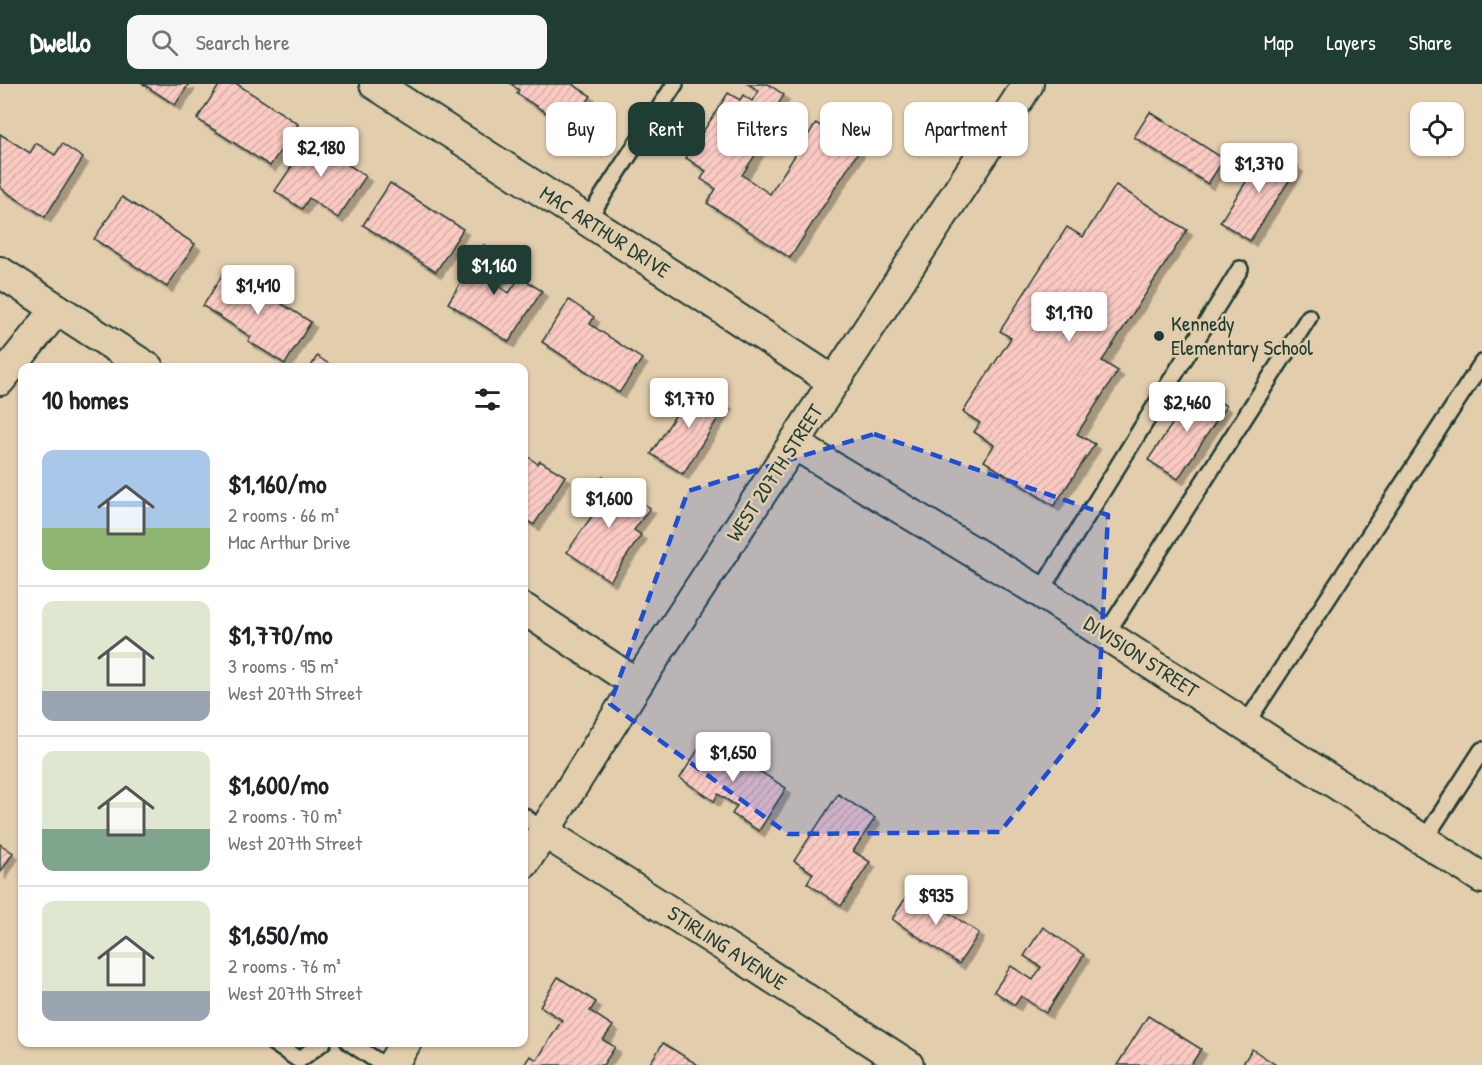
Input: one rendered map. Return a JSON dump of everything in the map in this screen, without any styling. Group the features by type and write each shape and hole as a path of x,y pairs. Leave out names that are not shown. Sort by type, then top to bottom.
{"street":[{"name":"MAC ARTHUR DRIVE","path":"375,84 834,382"},
{"name":"WEST 207TH STREET","path":"528,847 534,824 637,684 1028,84"},
{"path":"0,272 140,363"},
{"path":"0,380 57,309"},
{"name":"DIVISION STREET","path":"794,444 1040,592 1424,840 1481,874"},
{"path":"528,612 637,684"},
{"name":"STIRLING AVENUE","path":"534,824 908,1065"},
{"path":"392,1065 403,1047"}],"lane":[{"path":"587,220 675,84"},
{"path":"1040,592 1240,269"},
{"path":"1106,634 1309,317"},
{"path":"1245,724 1482,363"},
{"path":"1424,840 1482,750"},
{"path":"280,1047 299,1060 316,1047"},
{"path":"356,1047 383,1065"}],"highlighted area":[{"path":"874,434 1108,515 1098,710 1000,832 788,834 610,704 688,491"}],"building":[{"path":"143,84 189,84 175,105"},
{"path":"220,84 237,84 298,124 270,166 197,119"},
{"path":"511,84 572,84 591,96 587,102 546,102 546,113 517,94 519,90"},
{"path":"748,84 768,84 784,95 780,102 722,102 728,93 740,100 743,95 752,101 759,91"},
{"path":"717,110 717,156 755,156 742,175 770,194 795,156 808,156 808,135 816,123 820,126 820,156 856,156 790,258 707,203 716,189 701,179 706,171 686,158 687,156 705,156 705,129"},
{"path":"1150,112 1224,159 1208,184 1134,137"},
{"path":"314,133 340,151 336,157 366,176 338,218 309,198 302,209 275,191"},
{"path":"0,134 30,153 36,143 55,155 62,144 83,158 45,217 0,188"},
{"path":"1268,148 1298,167 1250,241 1220,222"},
{"path":"390,183 463,229 436,272 363,225"},
{"path":"1116,185 1187,230 1102,361 1118,371 1077,434 1095,444 1054,506 984,461 994,445 974,432 980,423 963,412 1011,338 1000,331 1067,227 1083,237"},
{"path":"122,197 195,244 167,287 94,239"},
{"path":"484,245 511,261 496,285 509,293 520,277 542,291 509,342 448,303"},
{"path":"226,269 311,322 286,363 283,363 248,341 251,337 203,306"},
{"path":"569,300 594,317 590,324 642,359 619,393 542,342"},
{"path":"317,356 328,363 313,363"},
{"path":"695,384 727,404 683,474 651,454"},
{"path":"1197,387 1226,406 1178,479 1148,460"},
{"path":"528,457 538,464 540,461 565,476 534,525 528,521"},
{"path":"603,476 650,508 634,530 641,535 610,581 567,552 594,513 582,505"},
{"path":"706,737 786,788 759,831 732,814 737,806 718,794 714,801 680,778"},
{"path":"838,794 875,818 853,851 870,862 841,906 807,883 813,873 794,861"},
{"path":"0,844 13,853 0,873"},
{"path":"912,888 979,933 959,964 892,919"},
{"path":"1043,927 1084,955 1046,1013 1021,996 1015,1005 994,991 1011,966 1033,980 1041,967 1024,956"},
{"path":"558,977 596,1002 590,1011 613,1026 603,1040 615,1047 603,1065 524,1065 530,1056 537,1060 562,1020 540,1006"},
{"path":"1148,1016 1201,1049 1191,1065 1117,1065"},
{"path":"663,1043 698,1065 649,1065"},
{"path":"1252,1049 1276,1065 1242,1065"}],"place":[{"name":"Kennedy Elementary School","path":"1159,336"}]}
